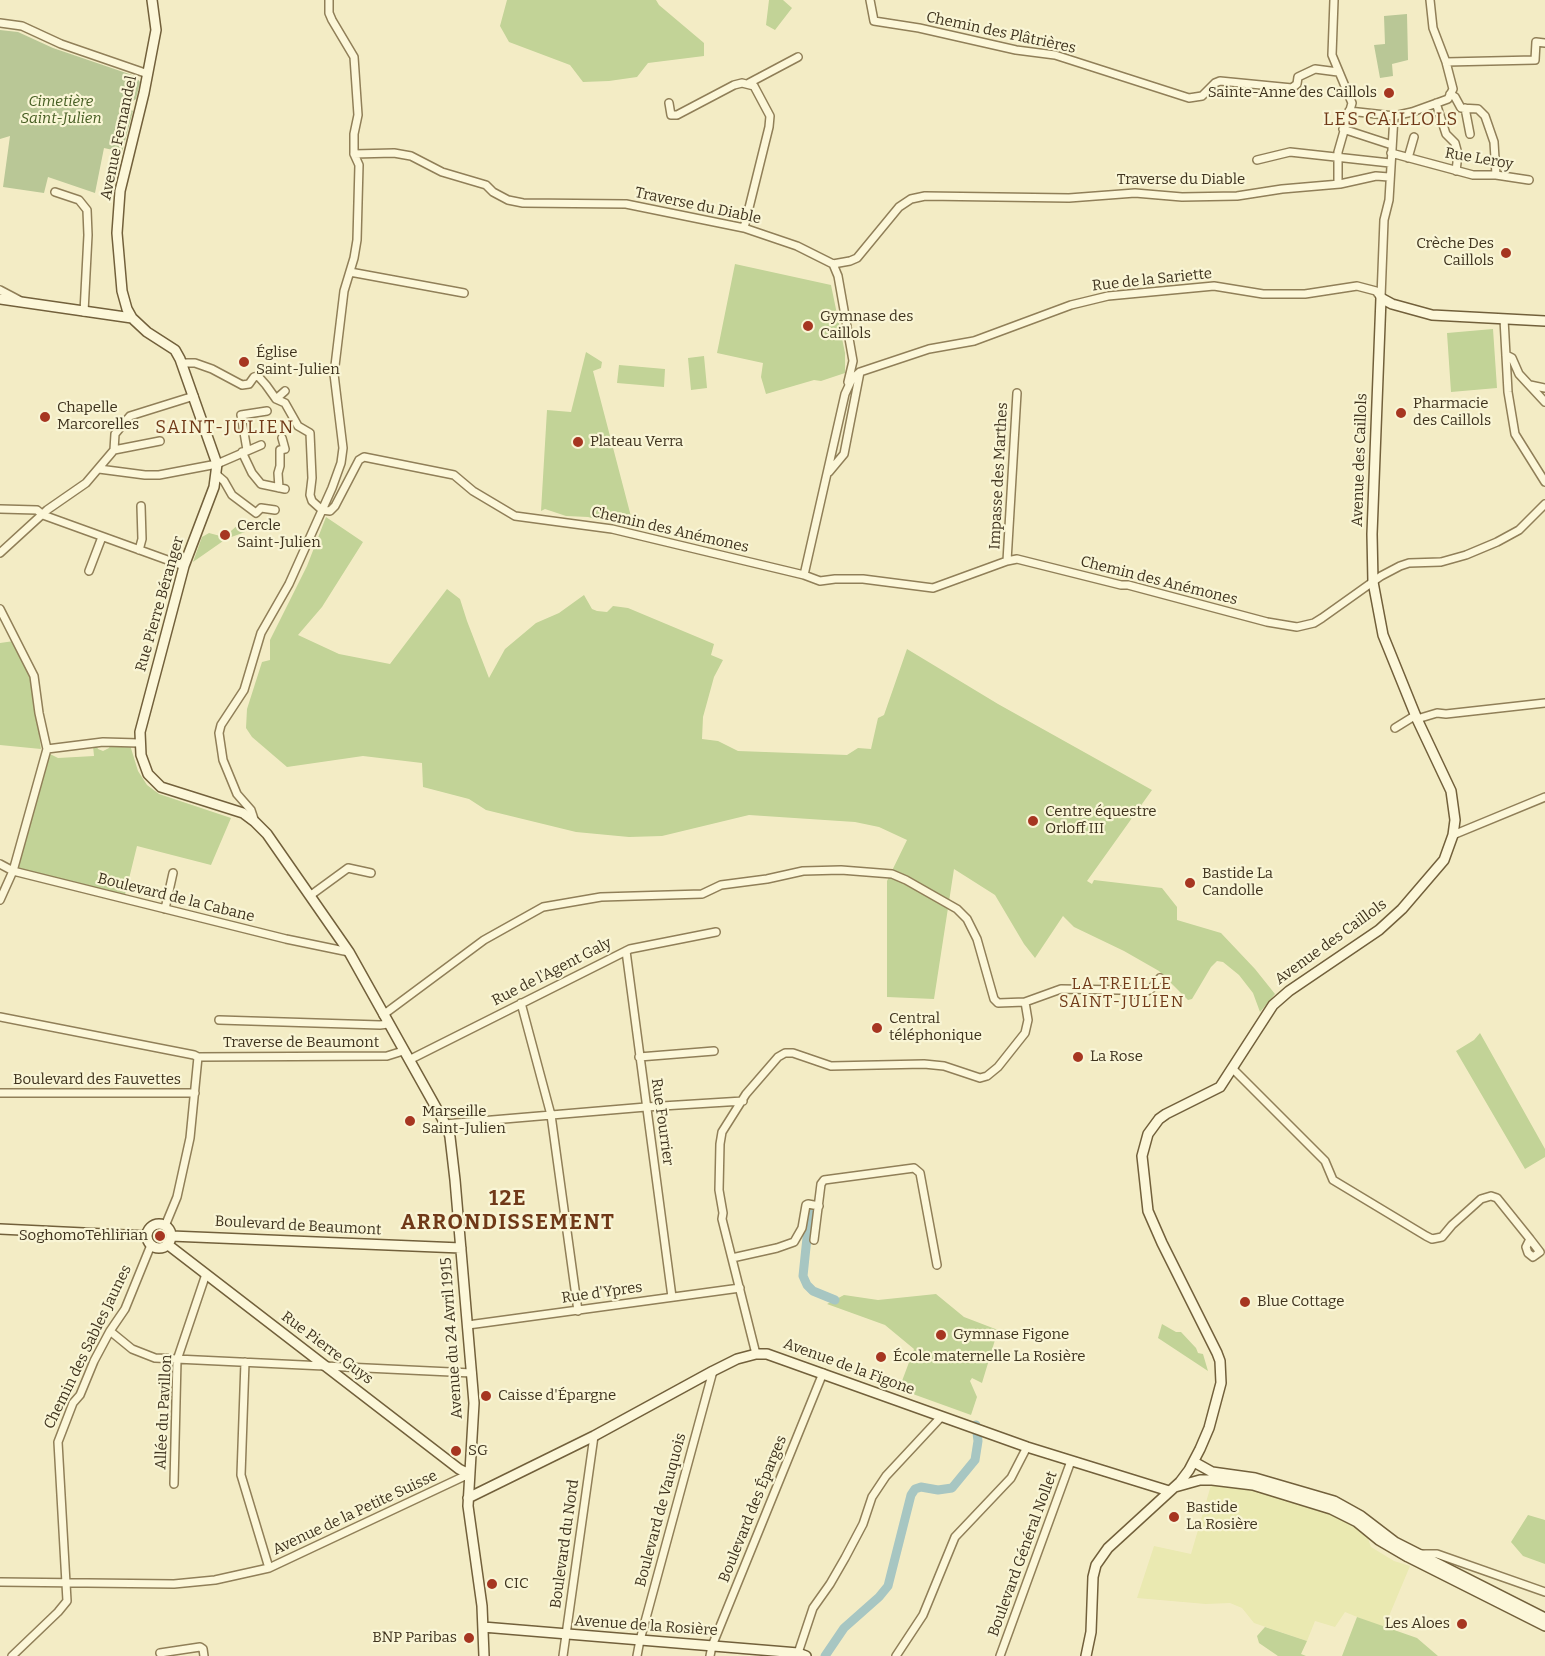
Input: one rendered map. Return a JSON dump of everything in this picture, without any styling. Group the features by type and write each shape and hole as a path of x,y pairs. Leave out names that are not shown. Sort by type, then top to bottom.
{"street":[{"name":"Avenue Fernandel","path":"132,318 122,291 117,233 122,182 156,30 152,0"},
{"path":"182,363 195,363 212,369 238,384 246,385 258,376 276,399 285,403 298,426 310,433 312,478 309,495 322,510 343,455 334,374 344,291 354,258 358,218 359,165 354,154 354,134 358,115 354,57 332,20 329,13 329,0"},
{"name":"Chemin des Plâtrières","path":"870,0 874,21 919,28 1016,50 1055,55 1189,98 1202,96 1220,81 1292,88 1298,84 1298,77 1315,69 1338,72"},
{"path":"1334,0 1332,55 1352,103 1343,129 1338,158 1338,184"},
{"path":"1349,111 1394,116 1448,99 1453,89 1433,28 1430,0"},
{"path":"0,15 9,23"},
{"path":"0,23 22,26 61,44 148,74"},
{"path":"1446,62 1535,60 1536,42 1545,43"},
{"path":"669,104 671,115 677,115 734,85 749,83 798,57"},
{"path":"744,228 770,116 754,86 749,83"},
{"path":"1450,94 1455,97 1461,108 1478,109 1485,116 1494,142 1496,175"},
{"path":"1436,103 1446,134 1455,142 1458,154 1456,171"},
{"path":"1466,108 1470,134"},
{"name":"Avenue des Caillols","path":"1086,1656 1091,1632 1093,1577 1096,1565 1108,1548 1171,1489 1194,1462 1221,1383 1220,1361 1151,1221 1146,1202 1142,1156 1148,1134 1159,1119 1220,1087 1273,1005 1289,991 1379,930 1402,909 1444,860 1454,835 1454,813 1450,791 1416,717 1383,635 1373,582 1372,523 1384,220 1389,200 1394,116"},
{"path":"1343,129 1392,145"},
{"path":"1408,158 1414,137"},
{"path":"1257,160 1290,152 1390,163"},
{"name":"Traverse du Diable","path":"354,154 394,153 411,156 442,172 486,185 493,192 508,200 523,203 626,204 744,228 797,246 833,264 857,258 899,207 910,199 925,196 1069,198 1135,193 1182,197 1237,196 1338,184 1376,176 1389,177"},
{"name":"Rue Leroy","path":"1391,153 1473,175 1496,175 1528,180"},
{"path":"56,192 79,200 87,210 84,312"},
{"path":"827,474 844,454 860,372 853,361 838,276 833,264"},
{"path":"350,272 464,293"},
{"name":"Rue de la Sariette","path":"860,372 929,348 974,341 1071,304 1108,296 1214,286 1263,294 1305,294 1357,286 1376,291 1382,298"},
{"path":"0,290 23,303"},
{"path":"1382,298 1392,304 1432,315 1545,321"},
{"path":"0,299 132,318"},
{"name":"Rue Pierre Béranger","path":"132,318 147,332 175,350 182,363 218,464 214,487 184,566 140,732 139,743 143,764 161,787 237,811 255,822"},
{"path":"1504,319 1508,392 1515,434 1545,482"},
{"path":"1506,355 1512,358 1519,374 1545,402"},
{"path":"804,575 853,361"},
{"path":"847,388 860,372"},
{"path":"1530,385 1545,388"},
{"path":"276,399 285,390"},
{"name":"Impasse des Marthes","path":"1007,561 1017,393"},
{"path":"0,553 47,510 86,483 114,450 115,434 130,416 194,396"},
{"path":"267,411 241,415 244,451 252,473 261,484 282,489 278,472 280,450 285,449 282,438"},
{"path":"114,450 160,441"},
{"path":"99,469 151,476 218,464 261,445"},
{"name":"Chemin des Anémones","path":"255,822 251,810 237,794 223,760 219,742 221,725 244,690 261,633 288,584 322,510 330,511 335,506 359,460 364,457 454,475 473,491 515,516 612,529 804,575 820,581 863,579 933,588 1017,559 1128,585 1267,622 1297,627 1314,623 1400,566 1408,563 1441,562 1466,555 1497,542 1519,530 1545,504"},
{"path":"217,474 232,495 256,513 261,508 274,510"},
{"path":"139,550 142,539 141,506"},
{"path":"0,509 37,510 43,515 184,566"},
{"path":"89,570 102,537"},
{"path":"0,609 34,676 47,749 13,871 0,900"},
{"path":"1395,728 1416,717 1437,713 1446,714 1545,703"},
{"path":"47,749 103,742 139,743"},
{"path":"1454,835 1545,797"},
{"name":"Avenue du 24 Avril 1915","path":"255,822 267,834 349,952 446,1124 450,1137 474,1403 468,1498 483,1627 484,1656"},
{"name":"Boulevard de la Cabane","path":"0,864 13,871 349,952"},
{"path":"311,895 348,868 371,873"},
{"path":"219,1020 380,1025 484,940 543,907 601,897 702,894 721,885 767,879 803,871 841,870 892,874 957,909 967,919 977,939 994,999 998,1003 1025,1002 1061,989 1120,990 1134,994 1141,993 1150,990 1160,978"},
{"path":"165,909 173,873"},
{"name":"Rue de l'Agent Galy","path":"409,1060 626,951 716,932"},
{"name":"Rue Fourrier","path":"626,951 672,1297"},
{"path":"468,1498 594,1436 737,1359 756,1354 722,1219 723,1212 718,1190 720,1144 722,1132 746,1094 778,1057 784,1053 793,1053 831,1066 924,1064 944,1066 980,1078 987,1076 998,1067 1025,1033 1028,1020 1025,1002"},
{"path":"520,1003 551,1114 578,1311"},
{"path":"0,1017 194,1055 198,1058 190,1138 177,1197 165,1226"},
{"name":"Traverse de Beaumont","path":"198,1058 387,1056 403,1051"},
{"path":"639,1057 714,1051"},
{"path":"1233,1069 1325,1161 1333,1180 1432,1239 1442,1237 1481,1199 1491,1196 1497,1198 1530,1239"},
{"name":"Boulevard des Fauvettes","path":"0,1093 195,1093"},
{"path":"446,1124 551,1114 743,1101"},
{"path":"814,1240 814,1205 824,1180 914,1168 920,1173 937,1265"},
{"path":"732,1258 794,1242 802,1228 805,1209 814,1205"},
{"path":"0,1229 149,1240 159,1247 169,1240 169,1230 165,1226 153,1226 149,1240"},
{"name":"Chemin des Sables Jaunes","path":"12,1656 67,1601 58,1442 73,1403 80,1395 94,1361 125,1309 149,1240"},
{"name":"Boulevard de Beaumont","path":"169,1240 461,1248"},
{"name":"Rue Pierre Guys","path":"169,1240 206,1274 459,1469 469,1474"},
{"name":"Allée du Pavillon","path":"174,1484 177,1360 206,1274"},
{"name":"Rue d'Ypres","path":"468,1324 740,1288"},
{"path":"110,1331 143,1355 155,1359 472,1373"},
{"name":"Avenue de la Figone","path":"756,1354 767,1354 823,1373 1027,1447 1171,1489"},
{"path":"245,1362 241,1475 269,1568"},
{"name":"Boulevard de Vauquois","path":"637,1656 713,1371"},
{"name":"Boulevard des Éparges","path":"710,1656 712,1646 823,1373"},
{"path":"800,1655 813,1608 849,1550 872,1497 886,1476 941,1417"},
{"name":"Boulevard du Nord","path":"563,1656 594,1436"},
{"path":"896,1656 923,1615 955,1537 1011,1478 1027,1447"},
{"name":"Boulevard Général Nollet","path":"1000,1656 1071,1461"},
{"path":"1194,1462 1212,1472 1255,1478 1334,1501 1361,1516 1415,1557 1545,1626"},
{"name":"Avenue de la Petite Suisse","path":"0,1582 174,1584 215,1580 269,1568 469,1474"},
{"path":"1171,1489 1200,1480 1212,1480 1253,1485 1290,1496 1346,1516 1379,1540 1545,1618"},
{"path":"1415,1557 1437,1554 1545,1593"},
{"name":"Avenue de la Rosière","path":"483,1627 800,1655"},
{"path":"160,1653 200,1647 203,1649 204,1656"}],"green space":[{"path":"507,0 656,0 704,43 704,56 648,63 637,77 583,82 570,65 509,42 500,26"},
{"path":"769,0 783,0 792,8 775,30 766,25"},
{"path":"1407,14 1408,60 1392,64 1393,76 1380,78 1374,45 1385,44 1384,16"},
{"name":"Cimetière Saint-Julien","path":"0,30 18,32 53,48 135,76 140,82 136,99 130,103 130,109 133,111 122,152 104,148 95,193 48,177 44,193 3,187 10,136 0,139"},
{"path":"735,264 831,285 845,353 845,373 766,394 761,377 763,363 717,353"},
{"path":"1493,329 1497,388 1451,392 1447,333"},
{"name":"Plateau Verra","path":"586,352 602,362 601,368 593,371 634,528 607,518 603,521 588,517 566,516 545,509 541,511 547,410 571,412"},
{"path":"704,356 707,388 691,390 688,358"},
{"path":"619,365 665,369 664,387 617,383"},
{"path":"326,517 363,542 322,607 298,635 339,654 390,664 447,589 460,599 489,678 505,649 536,623 559,613 584,595 592,609 597,611 607,612 613,606 628,608 714,644 711,655 723,660 714,677 703,717 702,739 718,741 738,751 847,755 858,748 871,749 878,718 884,715 907,649 998,704 1152,790 1087,881 1092,884 1094,880 1162,888 1177,907 1177,920 1221,933 1275,994 1260,1012 1253,993 1239,975 1223,962 1217,961 1192,999 1188,1000 1159,971 1074,927 1063,916 1035,958 995,895 954,869 934,999 887,997 887,881 907,840 879,827 855,822 749,815 662,836 629,837 576,832 486,810 469,799 423,787 422,763 363,756 287,767 252,737 246,728 247,709 262,662 270,660 270,640 307,566"},
{"path":"239,524 245,532 226,539 193,562 202,537 209,533 224,537"},
{"path":"14,641 32,680 41,749 0,745 0,643"},
{"path":"111,744 130,745 138,771 147,785 159,794 231,818 211,865 137,846 125,895 16,868 50,754 58,758 94,756 93,746 96,745 103,751"},
{"path":"1480,1033 1545,1149 1545,1157 1525,1169 1456,1051 1474,1040"},
{"path":"936,1294 964,1317 998,1330 982,1383 972,1378 970,1381 977,1397 971,1415 899,1389 914,1349 885,1325 827,1304 844,1295 878,1300"},
{"path":"1162,1324 1176,1332 1181,1332 1198,1353 1203,1354 1208,1371 1158,1338"},
{"path":"1211,1485 1259,1491 1329,1512 1367,1536 1371,1547 1394,1561 1410,1566 1384,1628 1345,1612 1335,1627 1315,1621 1307,1641 1254,1623 1242,1608 1230,1603 1206,1604 1137,1598 1154,1546 1191,1554"},
{"path":"1528,1515 1545,1520 1545,1564 1523,1556 1511,1542"},
{"path":"1357,1617 1417,1638 1438,1656 1342,1656"},
{"path":"1265,1627 1307,1641 1301,1654 1306,1656 1278,1656 1259,1643 1257,1636"}],"waterway":[{"path":"810,1209 803,1276 813,1291 835,1300"},
{"path":"825,1656 844,1628 888,1586 911,1495 915,1489 921,1487 938,1490 952,1488 975,1460 978,1441 976,1425"}],"place":[{"name":"Sainte-Anne des Caillols","path":"1389,93"},
{"name":"Crèche Des Caillols","path":"1506,253"},
{"name":"Gymnase des Caillols","path":"808,326"},
{"name":"Église Saint-Julien","path":"244,362"},
{"name":"Pharmacie des Caillols","path":"1401,413"},
{"name":"Chapelle Marcorelles","path":"45,417"},
{"name":"Plateau Verra","path":"578,442"},
{"name":"Cercle Saint-Julien","path":"225,535"},
{"name":"Centre équestre Orloff III","path":"1033,821"},
{"name":"Bastide La Candolle","path":"1190,883"},
{"name":"Central téléphonique","path":"877,1028"},
{"name":"La Rose","path":"1078,1057"},
{"name":"Marseille Saint-Julien","path":"410,1121"},
{"name":"SoghomoTehlirian","path":"160,1236"},
{"name":"Blue Cottage","path":"1245,1302"},
{"name":"Gymnase Figone","path":"941,1335"},
{"name":"École maternelle La Rosière","path":"881,1357"},
{"name":"Caisse d'Épargne","path":"486,1396"},
{"name":"SG","path":"456,1451"},
{"name":"Bastide La Rosière","path":"1174,1517"},
{"name":"CIC","path":"492,1584"},
{"name":"Les Aloes","path":"1462,1624"},
{"name":"BNP Paribas","path":"469,1638"}],"district":[{"name":"LES CAILLOLS","path":"1391,120"},
{"name":"SAINT-JULIEN","path":"225,428"},
{"name":"LA TREILLE SAINT-JULIEN","path":"1122,994"},
{"name":"12E ARRONDISSEMENT","path":"508,1211"}]}
